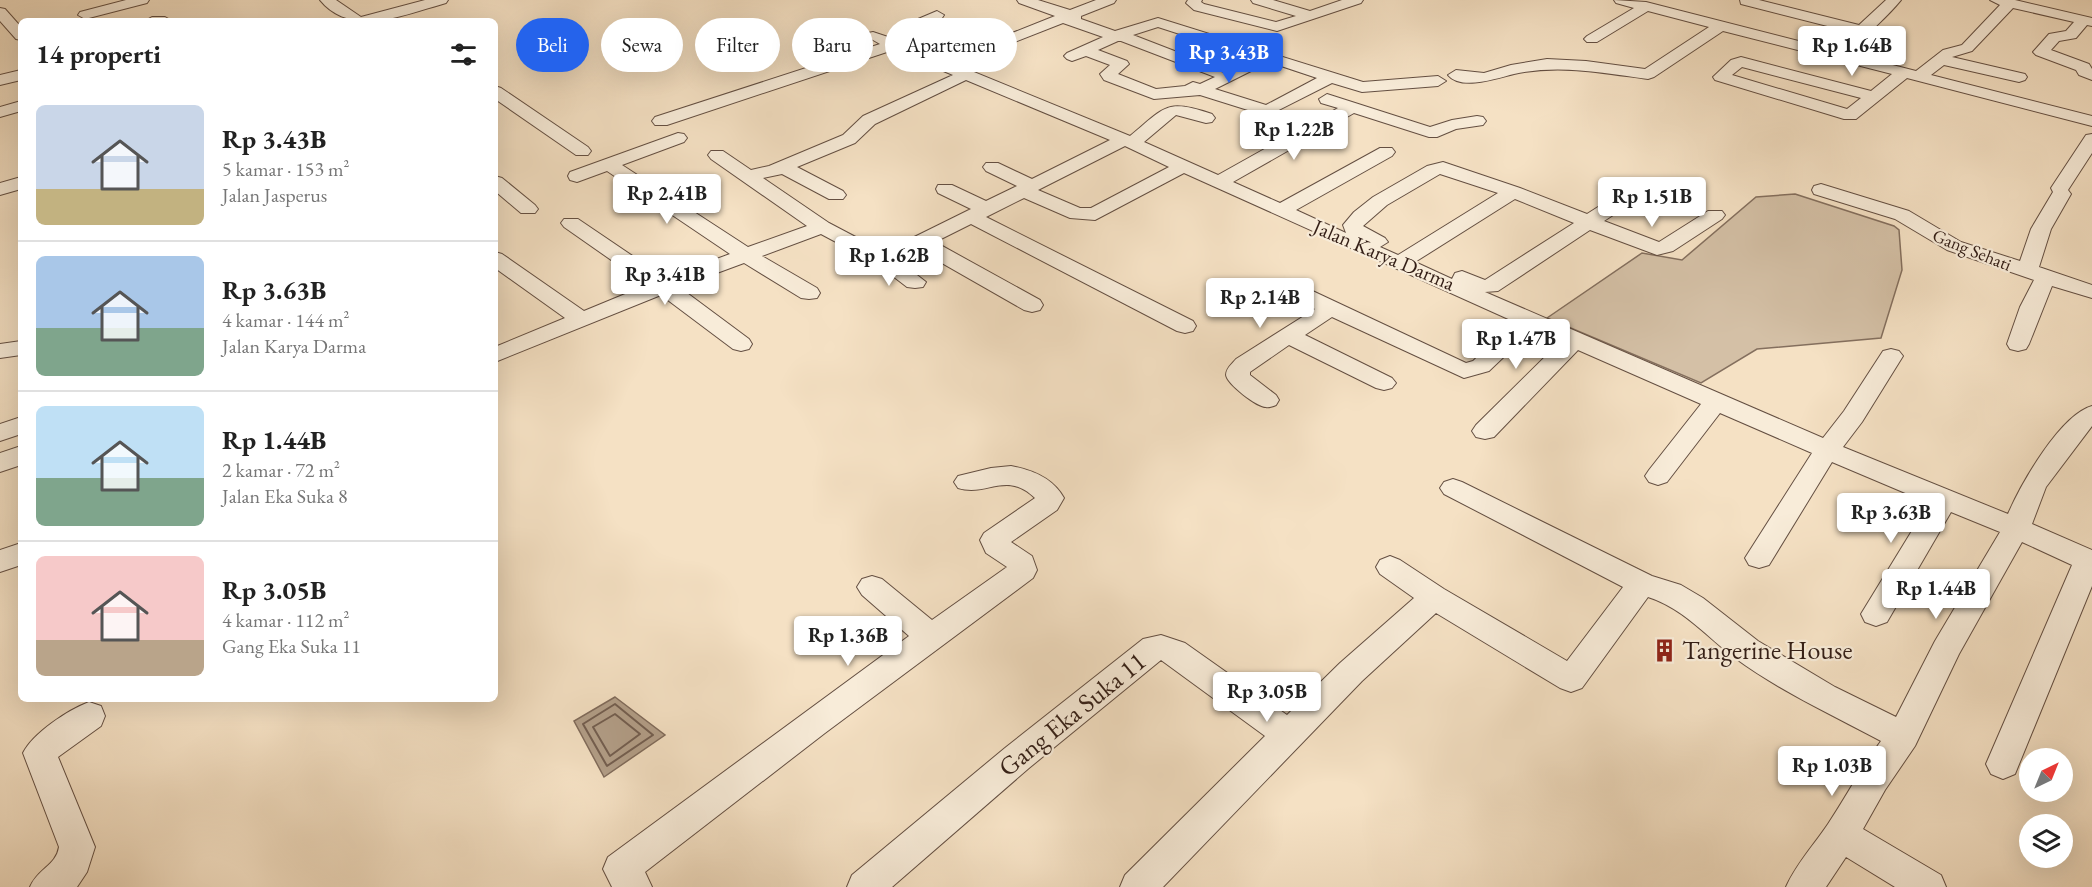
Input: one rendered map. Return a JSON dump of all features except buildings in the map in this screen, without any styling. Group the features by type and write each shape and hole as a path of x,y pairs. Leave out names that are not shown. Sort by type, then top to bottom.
{"street":[{"path":"84,14 142,0"},
{"path":"327,0 355,18"},
{"path":"370,18 417,4 441,0"},
{"path":"378,18 417,4 447,0"},
{"path":"1024,0 1215,72"},
{"path":"1017,36 1109,0"},
{"path":"1196,0 1192,3 1199,7 1273,27 1281,27 1356,0"},
{"path":"1258,0 1312,16"},
{"path":"1310,0 1336,7"},
{"path":"1625,0 2092,121"},
{"path":"1836,56 1894,0"},
{"path":"1746,2 1863,30"},
{"path":"1876,97 1741,62 1721,77 1848,115 1854,114 1876,97 1950,52 1966,48 2003,2 2082,17 2071,35 2054,37 2041,52 2084,66 2085,72 2092,75"},
{"path":"1592,39 1646,6"},
{"path":"1,14 18,33"},
{"path":"931,18 938,15"},
{"path":"1261,55 1190,89 1154,94 1110,77 1108,74 1121,64 1078,53 1154,22 1161,22 1368,88 1438,81"},
{"path":"1456,75 1485,78 1511,70 1547,64 1586,66 1648,74 1720,26"},
{"name":"Jalan Karya Darma","path":"873,36 885,42"},
{"path":"662,121 885,47"},
{"path":"1190,89 1215,72 1261,55"},
{"path":"1940,59 2019,77"},
{"path":"18,62 7,75 18,88"},
{"name":"Jalan Karya Darma","path":"958,72 1128,141 1282,210 1405,259 1531,320 1827,450 2016,528 2090,562"},
{"path":"748,176 783,167 849,139 868,120 965,75"},
{"path":"1190,89 1267,111 1330,77"},
{"path":"499,98 582,152"},
{"path":"1327,99 1435,133 1452,125 1477,121"},
{"path":"0,105 18,100"},
{"path":"0,113 18,108"},
{"path":"1219,182 1351,108"},
{"path":"884,260 1027,188 1128,141 1172,110 1184,110 1206,118"},
{"path":"577,176 678,138"},
{"path":"2018,344 2031,307 2041,229 2060,191 2092,139"},
{"path":"1282,210 1386,152"},
{"path":"717,155 822,226 884,260 915,282"},
{"path":"608,164 782,279 809,292"},
{"path":"992,167 1077,214 1095,214 1184,166"},
{"path":"783,167 836,195"},
{"path":"1638,190 1588,222 1490,286 1405,259 1352,228 1373,206 1439,169 1454,170 1513,192 1588,222 1645,246 1660,249 1715,215"},
{"path":"0,189 18,184"},
{"path":"498,184 528,209"},
{"path":"945,189 979,213 1185,326"},
{"name":"Gang Sehati","path":"1821,190 1902,215 1954,246 2092,292"},
{"path":"1405,259 1513,192"},
{"path":"571,223 663,286 741,344"},
{"path":"498,354 663,286 822,226"},
{"path":"921,243 1032,305"},
{"path":"498,260 581,319"},
{"path":"1296,292 1464,371 1481,366 1531,320"},
{"path":"1267,400 1238,378 1238,371 1244,364 1330,309"},
{"path":"1289,336 1384,383"},
{"path":"1485,431 1576,339"},
{"path":"0,351 18,348"},
{"path":"1759,558 1827,450 1853,416 1891,356"},
{"path":"1658,476 1716,401"},
{"path":"1804,887 1841,835 1873,779 1904,736 1946,650 2016,528 2034,485 2080,422 2092,414"},
{"path":"0,433 18,426"},
{"path":"0,463 18,456"},
{"path":"634,887 621,869 813,723 1023,570 1022,563 996,546 994,540 1051,498 1049,494 1015,474 1004,474 967,482"},
{"path":"1453,488 1642,584 1671,593 1708,617 1747,650 1824,696 1904,736"},
{"path":"1876,614 1946,498"},
{"path":"0,562 18,554"},
{"path":"2003,764 2090,562"},
{"path":"1390,567 1434,597 1571,679 1642,584"},
{"path":"872,587 931,637"},
{"path":"1138,887 1351,672 1434,597"},
{"name":"Gang Eka Suka 11","path":"865,887 1008,765 1154,648 1161,647 1174,652 1290,736"},
{"path":"48,887 63,877 75,860 77,847 40,753 89,716"},
{"path":"1841,835 1928,887"}],"shaded area":[{"path":"1795,194 1894,226 1899,230 1902,270 1881,338 1757,349 1701,383 1547,318 1642,253 1682,260 1756,197"}],"water":[{"path":"615,697 665,735 604,777 574,721"}],"place":[{"name":"Tangerine House","path":"1664,650"}]}
